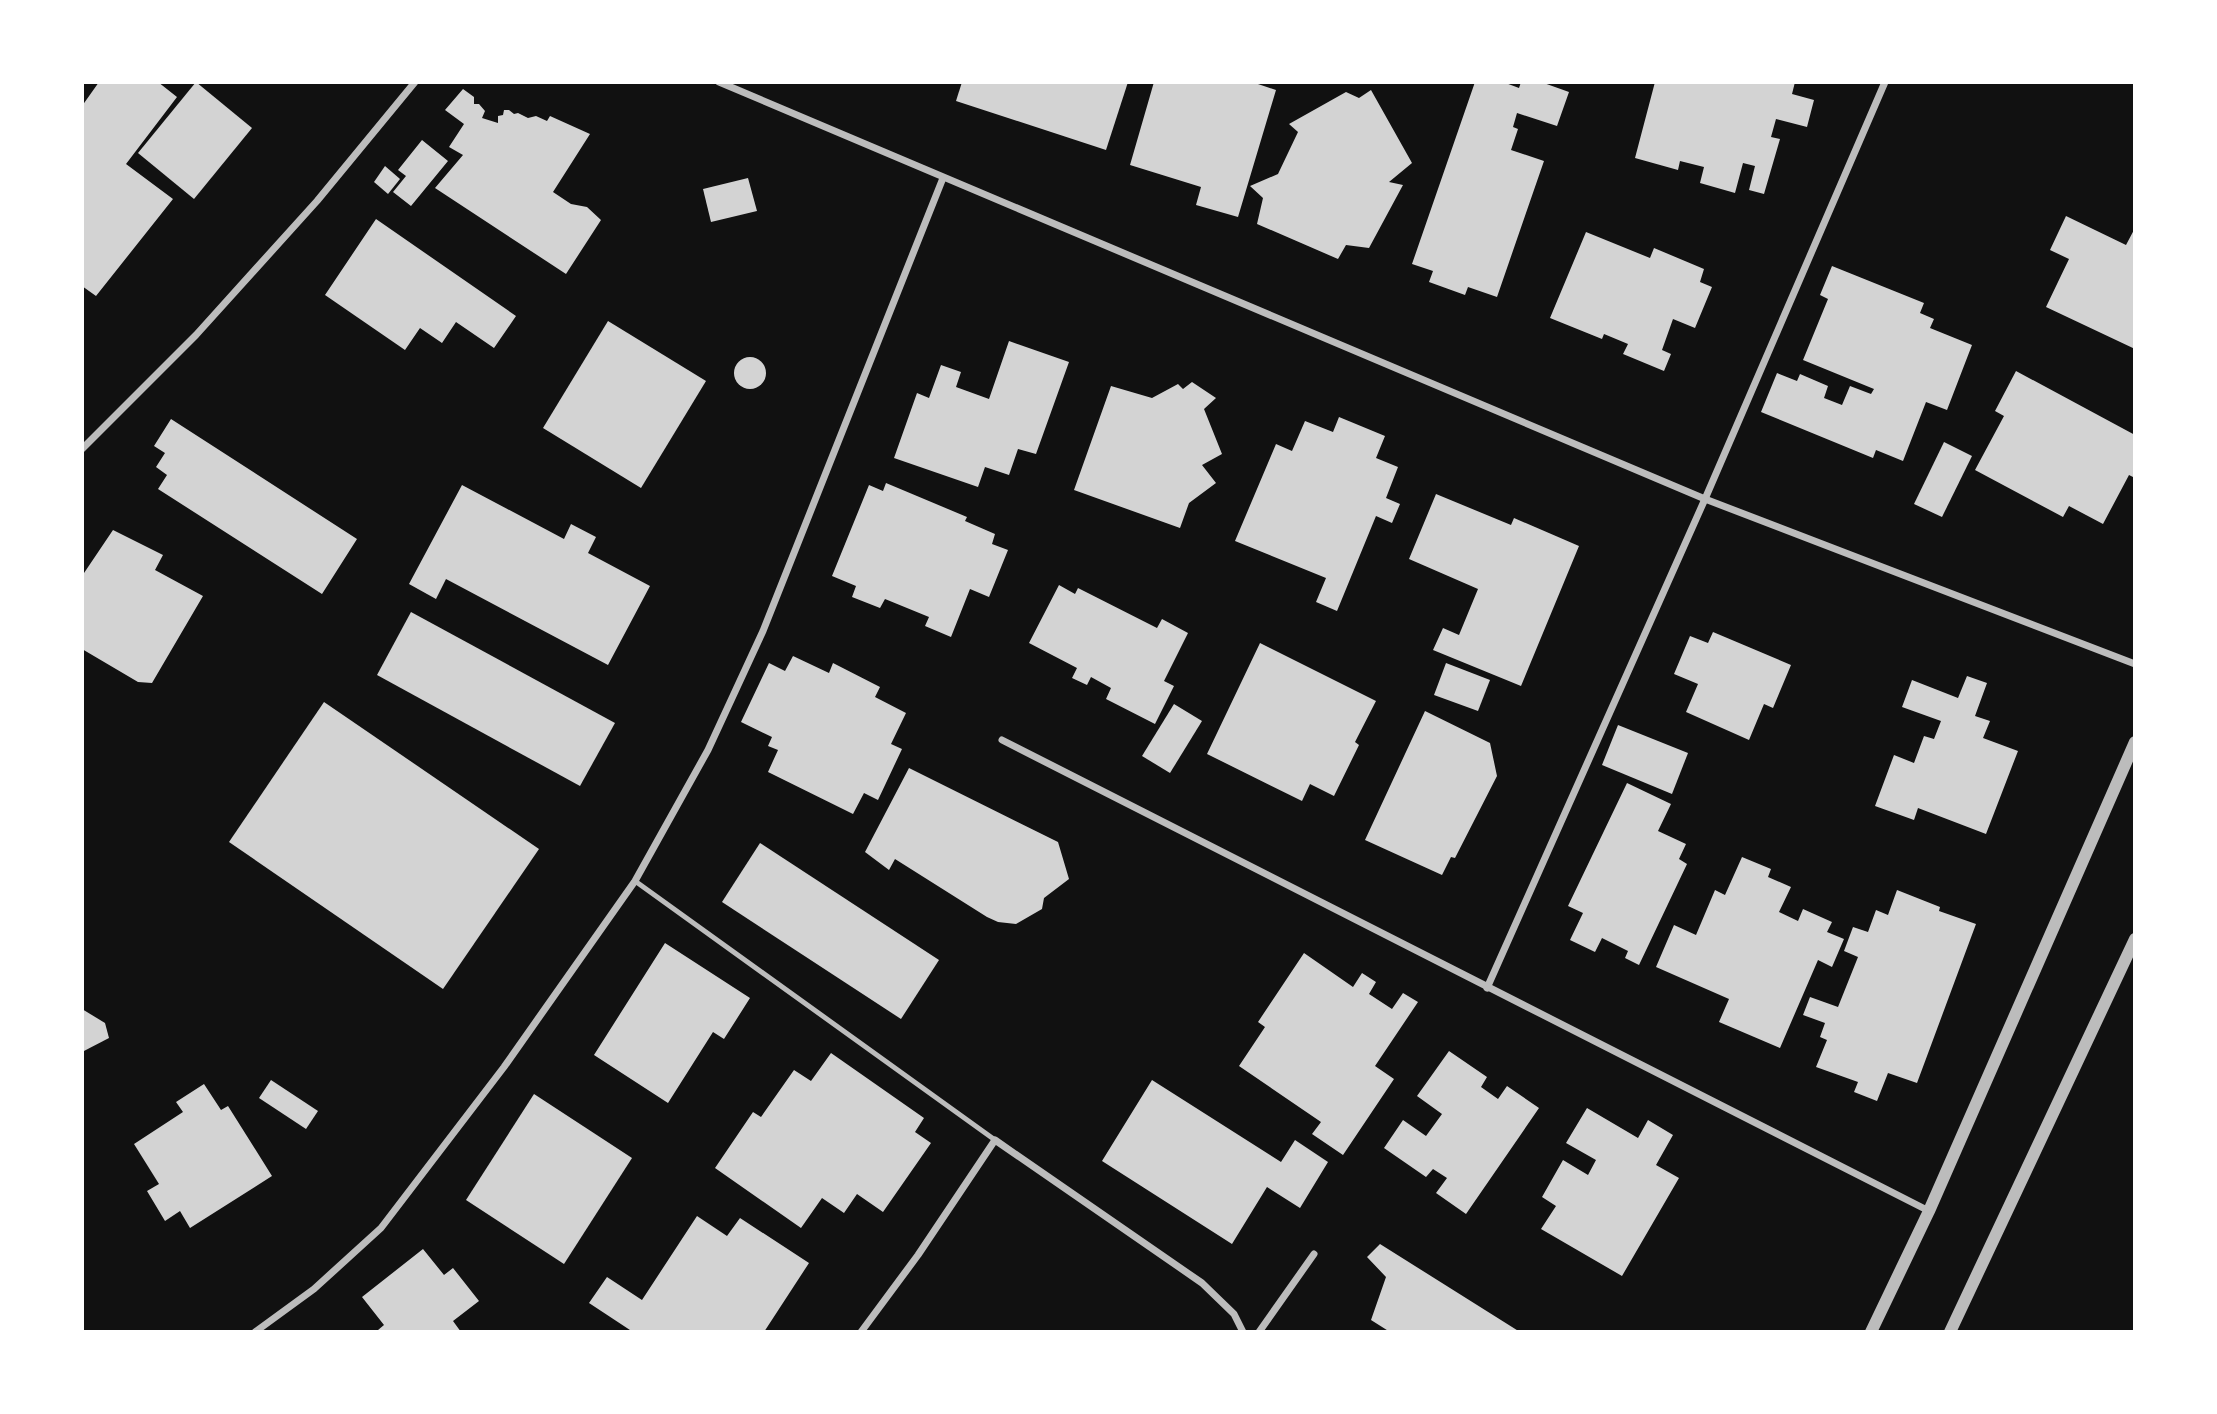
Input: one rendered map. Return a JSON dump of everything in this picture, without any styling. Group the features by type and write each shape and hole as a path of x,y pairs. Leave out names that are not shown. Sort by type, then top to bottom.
{"street":[{"path":"82,449 196,335 317,201 415,82"},
{"path":"719,82 1705,499 2135,664"},
{"path":"1487,988 1705,499 1885,82"},
{"path":"256,1332 314,1289 381,1228 505,1067 635,881 708,750 763,631 943,178"},
{"path":"1002,740 1929,1211"},
{"path":"1871,1332 1929,1211 2135,742"},
{"path":"1950,1332 2135,939"},
{"path":"861,1332 918,1255 995,1140 1202,1283 1234,1314 1243,1332"},
{"path":"1259,1332 1314,1254"}],"lane":[{"path":"635,881 995,1140"}],"building":[{"path":"99,82 158,82 177,97 126,164 173,199 96,296 82,286 82,106"},
{"path":"196,82 252,128 194,199 138,153"},
{"path":"962,82 1128,82 1106,150 956,101"},
{"path":"1154,82 1252,82 1276,90 1238,217 1196,205 1201,187 1130,165"},
{"path":"1475,82 1503,82 1519,88 1521,82 1541,82 1569,92 1557,126 1517,113 1513,127 1518,129 1511,150 1544,161 1497,297 1468,287 1465,295 1429,282 1433,271 1412,264"},
{"path":"1655,82 1795,82 1792,94 1814,100 1807,127 1776,119 1771,137 1780,139 1764,194 1749,190 1755,166 1743,163 1735,193 1700,183 1704,167 1680,161 1678,170 1635,158"},
{"path":"463,89 474,97 474,104 479,104 485,111 482,118 498,123 498,116 503,115 504,110 528,118 536,116 547,121 550,116 590,134 553,192 571,204 587,207 601,220 566,274 435,188 463,155 449,147 464,124 445,110"},
{"path":"1371,90 1412,163 1389,182 1403,185 1369,248 1346,245 1338,259 1257,224 1263,198 1250,186 1278,174 1298,132 1289,124 1346,92 1359,98"},
{"path":"422,140 448,161 411,206 393,192 406,176 398,170"},
{"path":"385,166 400,179 388,194 374,182"},
{"path":"748,178 757,211 711,222 703,189"},
{"path":"2066,216 2126,245 2135,228 2135,349 2046,307 2069,259 2050,250"},
{"path":"376,219 516,316 494,348 456,322 442,343 420,328 405,350 325,295"},
{"path":"1586,232 1650,258 1654,248 1704,269 1700,282 1712,287 1695,328 1673,319 1662,350 1671,354 1664,371 1623,354 1628,344 1604,334 1602,339 1550,318"},
{"path":"1832,266 1924,303 1920,313 1934,319 1930,328 1972,345 1947,410 1926,402 1903,461 1876,450 1873,458 1761,412 1777,373 1797,381 1800,374 1828,386 1824,398 1842,405 1850,386 1871,394 1874,389 1803,360 1828,299 1820,295"},
{"path":"608,321 706,381 641,488 543,428"},
{"path":"1009,341 1069,362 1036,454 1018,449 1009,475 985,467 978,487 894,458 917,393 929,398 941,365 961,372 956,387 989,399"},
{"path":"750,357 761,362 766,373 761,384 750,389 739,384 734,373 739,362"},
{"path":"2016,371 2135,435 2135,478 2129,475 2103,524 2069,506 2063,517 1975,470 2004,416 1995,411"},
{"path":"1192,382 1216,398 1204,409 1222,454 1202,465 1216,483 1189,503 1180,528 1074,490 1111,386 1152,398 1178,384 1183,389"},
{"path":"1339,417 1385,436 1376,458 1398,467 1386,498 1400,504 1392,523 1376,516 1337,611 1316,602 1326,578 1235,541 1276,444 1292,451 1305,421 1333,432"},
{"path":"171,419 357,539 322,594 158,489 167,475 156,467 165,453 154,446"},
{"path":"1944,442 1972,456 1942,517 1914,504"},
{"path":"886,483 967,517 965,521 995,534 992,544 1008,550 989,597 970,589 951,637 925,626 929,617 885,599 880,608 852,597 856,586 832,576 869,485 883,491"},
{"path":"462,485 564,539 571,524 596,537 588,553 650,586 608,665 446,579 436,599 409,584"},
{"path":"1436,494 1511,525 1514,518 1579,546 1521,686 1433,650 1443,628 1459,635 1478,589 1409,559"},
{"path":"113,530 163,555 155,570 203,596 152,683 138,682 82,649 82,576"},
{"path":"1059,585 1075,594 1078,588 1157,628 1162,619 1188,633 1164,681 1174,686 1155,724 1106,699 1111,688 1091,677 1087,685 1072,678 1077,668 1029,643"},
{"path":"411,612 615,723 580,786 377,675"},
{"path":"1713,632 1791,665 1773,708 1764,704 1749,740 1686,712 1698,684 1674,674 1690,636 1708,643"},
{"path":"1260,643 1376,701 1355,742 1359,745 1334,796 1310,784 1302,801 1207,754"},
{"path":"793,656 829,673 833,663 880,687 875,697 906,713 891,744 902,749 878,800 864,793 853,814 768,772 778,750 768,746 772,737 741,722 769,663 785,671"},
{"path":"1446,663 1490,680 1478,711 1434,695"},
{"path":"1967,676 1987,683 1975,716 1990,721 1983,738 2018,751 1986,834 1918,808 1914,820 1875,806 1894,755 1914,763 1924,736 1934,739 1941,721 1902,707 1912,680 1958,698"},
{"path":"324,702 539,849 443,989 229,842"},
{"path":"1174,704 1202,721 1170,773 1142,756"},
{"path":"1425,711 1490,743 1497,776 1455,858 1451,857 1442,875 1365,840"},
{"path":"1618,725 1688,753 1672,794 1602,765"},
{"path":"909,768 1058,842 1069,879 1044,898 1042,909 1016,924 998,922 987,917 895,859 889,870 865,852"},
{"path":"1627,783 1671,804 1658,831 1686,844 1679,859 1687,864 1639,965 1625,958 1628,951 1602,938 1595,952 1570,940 1583,913 1568,906"},
{"path":"760,843 939,960 901,1019 722,902"},
{"path":"1742,857 1771,869 1768,877 1791,887 1779,912 1798,921 1803,909 1832,922 1827,932 1844,939 1832,967 1818,960 1780,1048 1719,1022 1729,999 1656,967 1674,925 1696,935 1715,890 1725,895"},
{"path":"1897,890 1940,907 1939,911 1976,924 1917,1083 1888,1073 1877,1101 1854,1092 1858,1082 1816,1067 1827,1040 1820,1037 1825,1023 1803,1015 1810,997 1838,1007 1858,957 1844,951 1853,927 1868,932 1876,910 1888,915"},
{"path":"665,943 750,998 724,1039 713,1032 668,1103 594,1055"},
{"path":"1304,953 1353,987 1362,973 1376,982 1369,994 1392,1009 1403,993 1418,1002 1375,1066 1394,1079 1343,1155 1312,1134 1321,1122 1239,1066 1265,1027 1258,1022"},
{"path":"82,1009 105,1023 109,1038 82,1052"},
{"path":"1449,1051 1487,1077 1481,1087 1498,1099 1507,1086 1539,1108 1466,1214 1436,1193 1447,1178 1433,1169 1426,1177 1384,1148 1403,1120 1426,1136 1442,1114 1417,1096"},
{"path":"831,1053 924,1118 915,1132 931,1143 883,1212 857,1194 844,1213 822,1198 801,1228 715,1168 753,1112 761,1117 794,1070 811,1081"},
{"path":"271,1080 318,1111 306,1129 259,1098"},
{"path":"1152,1080 1281,1162 1295,1140 1328,1162 1300,1208 1267,1187 1232,1244 1102,1161"},
{"path":"204,1084 221,1110 228,1106 272,1176 190,1228 180,1211 165,1221 147,1191 159,1184 134,1144 183,1112 176,1102"},
{"path":"534,1094 632,1158 564,1264 466,1200"},
{"path":"1587,1108 1638,1138 1648,1120 1673,1135 1656,1165 1679,1178 1622,1276 1541,1229 1556,1206 1542,1197 1563,1160 1588,1175 1596,1160 1566,1143"},
{"path":"697,1216 727,1236 740,1218 809,1263 764,1332 633,1332 589,1303 607,1277 642,1300"},
{"path":"1380,1244 1520,1332 1390,1332 1371,1320 1386,1277 1367,1257"},
{"path":"423,1249 444,1275 453,1268 479,1301 453,1321 461,1332 379,1332 384,1325 362,1297"}]}
